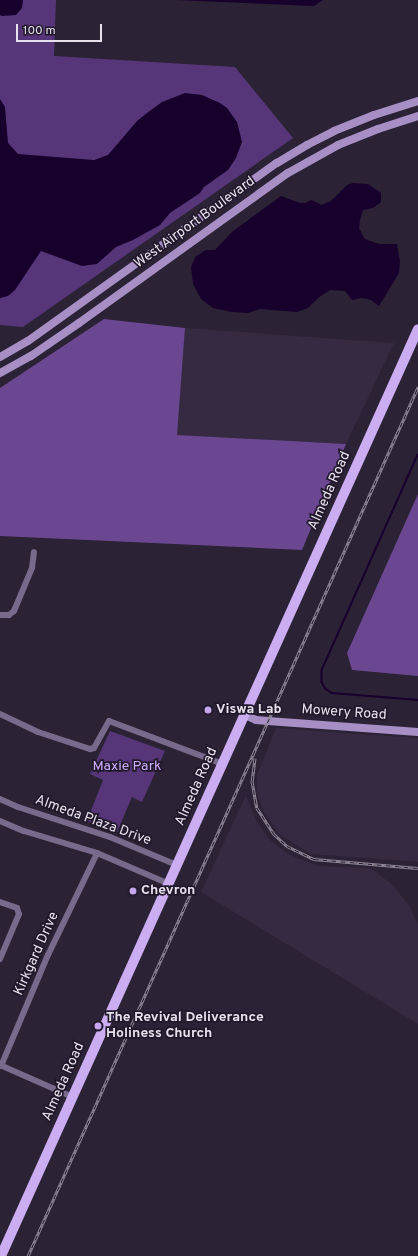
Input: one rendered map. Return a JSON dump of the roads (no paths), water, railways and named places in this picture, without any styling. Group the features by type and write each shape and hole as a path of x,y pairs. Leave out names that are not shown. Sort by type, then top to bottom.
{"main road":[{"path":"414,102 416,116"},
{"name":"West Airport Boulevard","path":"0,357 28,342 277,164 307,145 334,131 414,102"},
{"name":"West Airport Boulevard","path":"0,373 31,356 79,323 278,179 310,159 344,143 416,116"},
{"path":"162,246 169,258"},
{"path":"71,311 79,323"},
{"name":"Almeda Road","path":"1,1256 418,329"},
{"name":"Mowery Road","path":"245,715 256,720 418,732"}],"street":[{"path":"0,615 9,614 14,611 32,568 34,552"},
{"path":"0,714 38,732 90,749 94,748 109,721 223,764"},
{"name":"Almeda Plaza Drive","path":"0,799 110,837 177,865"},
{"name":"Almeda Plaza Drive","path":"0,821 24,831 96,853 168,884"},
{"name":"Kirkgard Drive","path":"1,1065 48,955 96,853"},
{"path":"0,902 17,908 19,914 0,959"},
{"path":"1,1065 73,1097"}],"waterway":[{"path":"418,455 322,671 322,682 325,688 332,693 418,700"}],"railway":[{"path":"28,1256 418,387"},
{"path":"255,758 252,781 257,808 274,834 287,846 314,859 418,868"}],"place":[{"name":"Viswa Lab","path":"208,710"},
{"name":"Chevron","path":"133,891"},
{"name":"The Revival Deliverance Holiness Church","path":"98,1026"}],"park label":[{"name":"Maxie Park","path":"127,767"}]}
